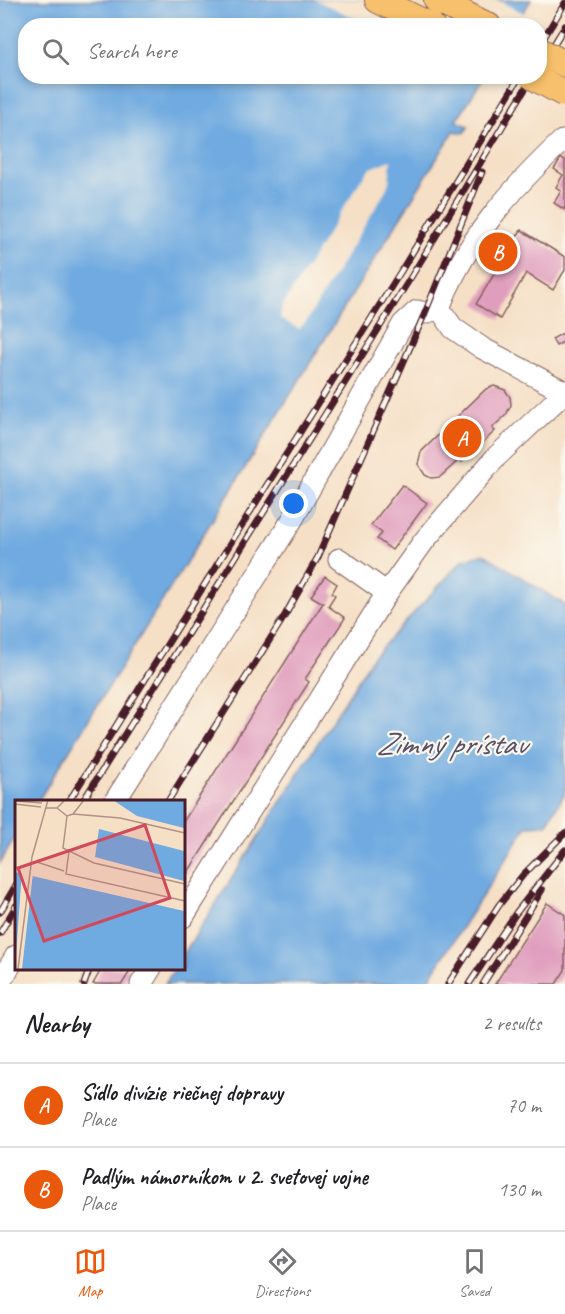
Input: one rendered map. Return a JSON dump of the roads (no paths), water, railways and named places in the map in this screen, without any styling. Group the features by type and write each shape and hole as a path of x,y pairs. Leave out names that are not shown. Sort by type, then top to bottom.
{"main road":[{"path":"378,0 415,18"},
{"path":"437,0 472,18"},
{"path":"547,55 565,64"},
{"path":"547,84 565,94"}],"lane":[{"path":"116,800 292,520 403,324 417,311 425,313 439,308 450,280 498,207 562,141"},
{"path":"184,915 387,593 424,541 496,457 565,392 482,348 453,328 439,308"},
{"path":"339,559 387,593"},
{"path":"0,982 15,958"},
{"path":"141,984 150,969"}],"water":[{"path":"0,0 531,0 520,18 18,18 18,84 480,84 456,121 469,126 464,133 454,131 39,800 15,800 15,838 0,863"},
{"name":"Zimný prístav","path":"484,554 565,605 565,793 546,825 527,826 426,984 165,984 174,969 184,969 184,953 372,658 463,560"}],"railway":[{"path":"547,33 565,3"},
{"path":"547,56 565,26"},
{"path":"70,800 401,271 515,84"},
{"path":"84,800 411,277 528,84"},
{"path":"169,800 284,617 318,557 425,313 482,172"},
{"path":"448,984 499,905 523,875 565,833"},
{"path":"469,984 516,913 565,850"},
{"path":"0,912 15,887"},
{"path":"483,984 542,890"},
{"path":"0,933 15,908"},
{"path":"84,984 90,969"}],"place":[{"name":"Padlým námorníkom v 2. svetovej vojne","path":"498,252"},
{"name":"Sídlo divízie riečnej dopravy","path":"462,438"}]}
